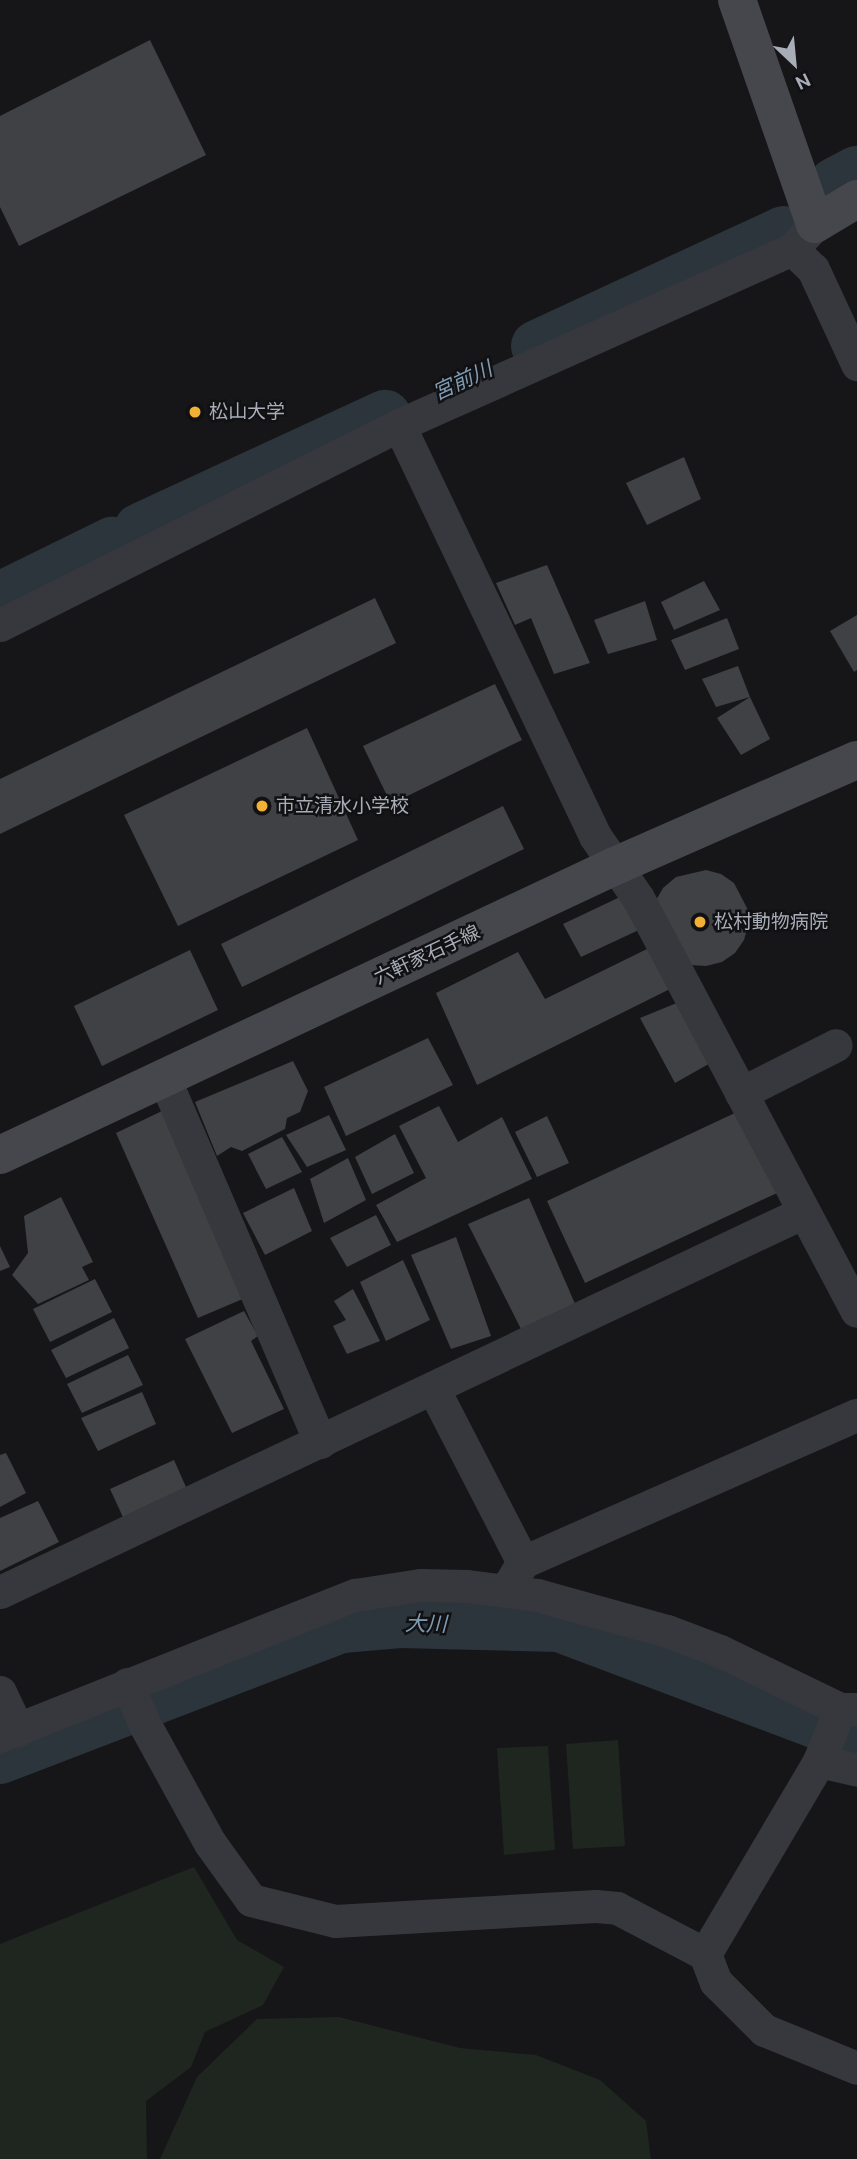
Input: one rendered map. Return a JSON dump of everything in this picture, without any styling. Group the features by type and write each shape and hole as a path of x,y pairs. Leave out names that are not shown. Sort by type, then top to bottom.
{"main road":[{"path":"737,0 804,236 857,200"},
{"name":"六軒家石手線","path":"0,1156 615,866 857,760"}],"street":[{"path":"0,625 398,425 804,236 813,269 857,364"},
{"path":"398,425 595,836 638,898 804,1212 854,1296"},
{"path":"741,1093 836,1045"},
{"path":"165,1080 320,1442"},
{"path":"0,1592 804,1212"},
{"path":"433,1388 523,1562"},
{"path":"506,1590 523,1562 857,1415"},
{"path":"0,1692 9,1733 355,1595 420,1585 506,1590 537,1595 667,1631 720,1651 844,1713 705,1954"},
{"path":"129,1687 145,1725 209,1843 251,1900 335,1922 596,1906 617,1908 705,1954 716,1982 764,2031 857,2068"},
{"path":"821,1756 857,1770"}],"shaded area":[{"path":"618,1740 625,1846 573,1849 566,1744"},
{"path":"548,1746 555,1850 504,1855 497,1748"},
{"path":"194,1867 237,1940 284,1967 263,2005 205,2032 191,2067 146,2101 147,2159 0,2159 0,1944"},
{"path":"339,2017 460,2048 536,2055 600,2080 646,2121 651,2159 160,2159 197,2077 257,2019"}],"building":[{"path":"150,40 206,155 19,246 0,207 0,116"},
{"path":"684,457 701,499 647,525 626,483"},
{"path":"547,565 590,663 554,674 531,618 515,625 496,583"},
{"path":"704,581 720,610 674,630 661,602"},
{"path":"375,598 396,643 0,834 0,779"},
{"path":"645,601 657,640 608,654 594,620"},
{"path":"857,615 857,670 854,672 830,631"},
{"path":"727,618 739,649 685,670 671,640"},
{"path":"738,666 750,697 716,707 702,679"},
{"path":"495,684 522,740 391,804 363,746"},
{"path":"750,697 770,739 741,755 717,718"},
{"path":"307,728 358,840 178,926 124,815"},
{"path":"503,806 524,849 242,987 221,944"},
{"name":"松村動物病院","path":"706,870 721,874 734,883 748,910 748,925 744,940 735,953 722,962 706,966 690,965 655,902 663,888 676,877"},
{"path":"622,896 641,929 581,957 563,924"},
{"path":"647,949 672,988 477,1085 436,993 518,952 545,999"},
{"path":"190,950 218,1010 102,1066 74,1006"},
{"path":"684,1000 714,1061 675,1083 640,1018"},
{"path":"428,1038 453,1085 346,1136 324,1087"},
{"path":"293,1061 308,1091 300,1112 287,1118 285,1129 242,1151 231,1147 217,1156 195,1102"},
{"path":"439,1106 458,1142 502,1117 532,1179 397,1242 376,1205 426,1178 399,1126"},
{"path":"162,1111 245,1298 198,1318 116,1133"},
{"path":"737,1112 777,1193 585,1283 547,1201"},
{"path":"329,1115 346,1150 307,1167 286,1135"},
{"path":"547,1116 569,1163 537,1177 515,1132"},
{"path":"395,1134 414,1173 372,1194 355,1157"},
{"path":"282,1137 302,1172 266,1189 248,1154"},
{"path":"348,1158 366,1200 324,1223 310,1179"},
{"path":"294,1188 312,1231 265,1255 243,1213"},
{"path":"61,1197 93,1262 82,1267 89,1280 38,1304 12,1275 28,1253 24,1216"},
{"path":"529,1198 576,1306 521,1329 468,1224"},
{"path":"376,1215 391,1245 347,1267 330,1238"},
{"path":"456,1237 491,1336 451,1349 411,1255"},
{"path":"0,1246 10,1267 0,1271"},
{"path":"403,1260 430,1320 386,1341 360,1282"},
{"path":"95,1279 112,1312 50,1342 33,1309"},
{"path":"353,1289 380,1341 347,1354 333,1326 346,1320 334,1301"},
{"path":"244,1311 258,1336 251,1341 284,1409 232,1433 185,1339"},
{"path":"114,1318 129,1348 66,1378 51,1350"},
{"path":"128,1355 143,1385 82,1413 67,1384"},
{"path":"142,1392 156,1424 98,1451 81,1418"},
{"path":"6,1453 26,1493 0,1507 0,1455"},
{"path":"174,1460 190,1496 127,1526 110,1489"},
{"path":"38,1501 59,1542 0,1571 0,1518"}],"waterway":[{"name":"宮前川","path":"834,184 857,172"},
{"name":"宮前川","path":"537,346 784,232"},
{"name":"宮前川","path":"140,529 385,416"},
{"name":"宮前川","path":"0,598 112,543"},
{"name":"大川","path":"0,1758 342,1627 400,1622 559,1626 857,1738"}],"place":[{"name":"松山大学","path":"195,412"},
{"name":"市立清水小学校","path":"262,806"},
{"name":"松村動物病院","path":"700,922"}]}
